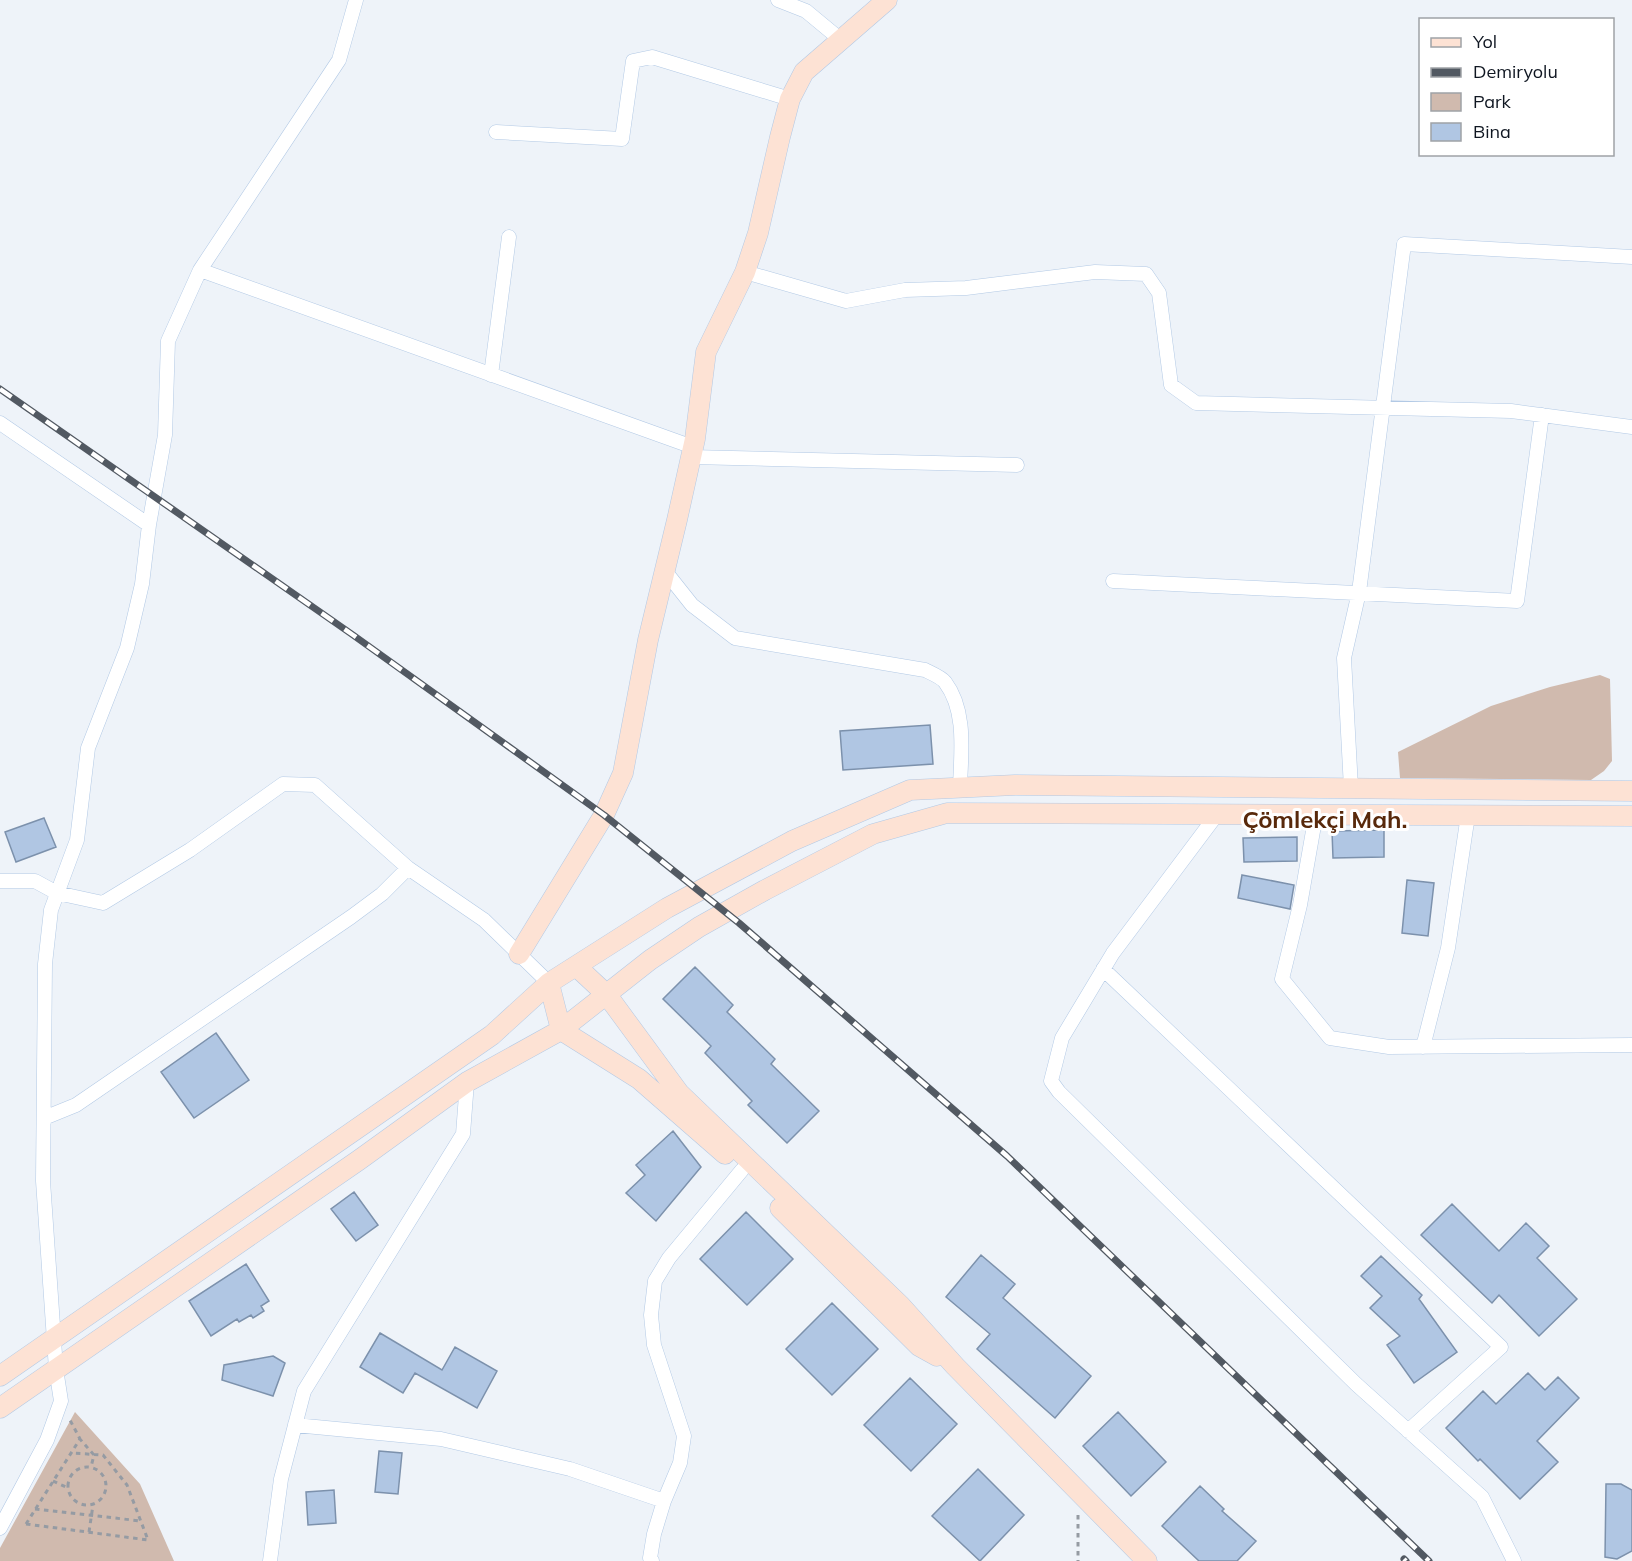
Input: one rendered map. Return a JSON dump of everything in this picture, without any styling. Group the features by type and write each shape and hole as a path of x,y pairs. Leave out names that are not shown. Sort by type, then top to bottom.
{"main road":[{"path":"519,954 604,814 622,772 648,640 692,452 706,352 745,272 758,233 790,99 804,72 887,0"},
{"path":"0,1376 492,1035 549,983 667,908 792,841 910,790 1015,784 1632,791"},
{"path":"0,1408 359,1160 466,1082 561,1030 651,960 699,927 873,834 947,813 1632,816"},
{"path":"576,966 607,995 679,1093 900,1305 955,1366 1147,1561"},
{"path":"549,983 561,1030 639,1079 742,1170 919,1346 955,1366"}],"street":[{"path":"0,1528 47,1440 61,1401 56,1369 43,1181 45,964 51,910 77,840 88,748 127,648 142,584 149,525 165,435 168,341 200,270 339,60 356,0"},
{"path":"778,0 806,11 841,40"},
{"path":"496,132 622,140 633,61 652,57 790,99"},
{"path":"491,375 509,237"},
{"path":"1351,788 1344,658 1359,592 1404,244 1632,257"},
{"path":"200,270 491,375 692,452 1017,465"},
{"path":"745,272 846,301 905,290 966,288 1095,272 1146,274 1159,293 1171,385 1196,403 1511,411 1632,427"},
{"path":"1113,581 1517,601 1542,415"},
{"path":"0,423 149,525"},
{"path":"665,571 692,605 735,638 925,670 944,680 955,700 961,729 960,787"},
{"path":"0,881 35,881 57,893 103,903 190,850 283,784 315,785 408,868 484,920 549,983"},
{"path":"1218,813 1113,953 1062,1038 1051,1080 1059,1092 1356,1384 1482,1497 1514,1561"},
{"path":"1316,814 1300,905 1282,979 1330,1038 1389,1047 1632,1045"},
{"path":"1423,1047 1448,948 1468,815"},
{"path":"44,1118 76,1105 321,938 382,894 408,868"},
{"path":"1103,969 1501,1347 1408,1431"},
{"path":"270,1561 281,1479 304,1390 464,1134 466,1082"},
{"path":"652,1561 650,1558 654,1534 664,1501 680,1463 684,1436 654,1346 651,1315 655,1281 669,1258 742,1170"},
{"path":"295,1425 441,1439 570,1469 664,1501"}],"path":[{"path":"61,1401 78,1436 93,1455 91,1467"},
{"path":"71,1453 103,1455 127,1485 148,1540 26,1524 35,1509 71,1453 80,1439 78,1436"},
{"path":"84,1466 91,1467 102,1473 106,1485 103,1497 93,1504 75,1502 68,1489 69,1478 84,1466"},
{"path":"53,1481 68,1489"},
{"path":"1077,1490 1078,1561"},
{"path":"89,1532 93,1504"},
{"path":"35,1509 141,1521"}],"green space":[{"path":"1600,675 1610,679 1612,761 1604,771 1591,780 1400,778 1398,752 1491,706 1550,687"},
{"path":"75,1412 140,1484 174,1561 0,1561 0,1548"}],"building":[{"path":"930,725 933,764 843,770 840,731"},
{"path":"44,818 56,847 16,862 5,832"},
{"path":"1384,830 1384,857 1333,858 1332,831"},
{"path":"1297,837 1297,861 1244,862 1243,838"},
{"path":"1242,875 1294,885 1290,909 1238,898"},
{"path":"1407,880 1434,883 1428,936 1402,933"},
{"path":"695,967 733,1005 727,1012 775,1059 771,1064 819,1111 787,1143 748,1105 752,1101 705,1053 711,1046 663,999"},
{"path":"216,1033 249,1080 194,1118 161,1072"},
{"path":"673,1131 701,1167 656,1221 626,1193 645,1175 636,1165"},
{"path":"354,1192 378,1225 356,1241 331,1209"},
{"path":"1452,1204 1499,1251 1526,1223 1549,1246 1537,1258 1577,1299 1539,1336 1499,1295 1492,1303 1421,1235"},
{"path":"746,1212 793,1259 747,1305 700,1259"},
{"path":"981,1255 1015,1284 1003,1298 1091,1376 1055,1418 977,1349 990,1334 946,1297"},
{"path":"1381,1256 1422,1295 1419,1299 1457,1352 1414,1383 1387,1345 1400,1336 1370,1308 1382,1296 1361,1276"},
{"path":"246,1264 269,1301 261,1306 264,1311 253,1318 251,1315 239,1322 237,1319 211,1336 189,1301"},
{"path":"832,1303 878,1349 832,1395 786,1349"},
{"path":"380,1333 442,1370 455,1347 497,1371 477,1408 415,1373 403,1393 360,1367"},
{"path":"273,1356 285,1363 273,1396 222,1380 224,1365"},
{"path":"1528,1373 1545,1390 1558,1377 1579,1398 1537,1441 1558,1462 1520,1499 1446,1428 1483,1391 1496,1404"},
{"path":"910,1378 957,1424 911,1471 864,1425"},
{"path":"1118,1412 1166,1462 1131,1496 1083,1446"},
{"path":"379,1451 402,1453 398,1494 375,1492"},
{"path":"978,1469 1024,1515 980,1561 932,1516"},
{"path":"1606,1484 1621,1484 1632,1490 1632,1551 1617,1559 1605,1557"},
{"path":"1200,1486 1224,1509 1222,1511 1256,1541 1237,1561 1199,1561 1162,1526"},
{"path":"334,1490 336,1523 308,1525 306,1492"}],"railway":[{"path":"0,389 353,635 604,815 739,923 1007,1156 1429,1561"}],"district":[{"name":"Çömlekçi Mah.","path":"1325,820"}]}
